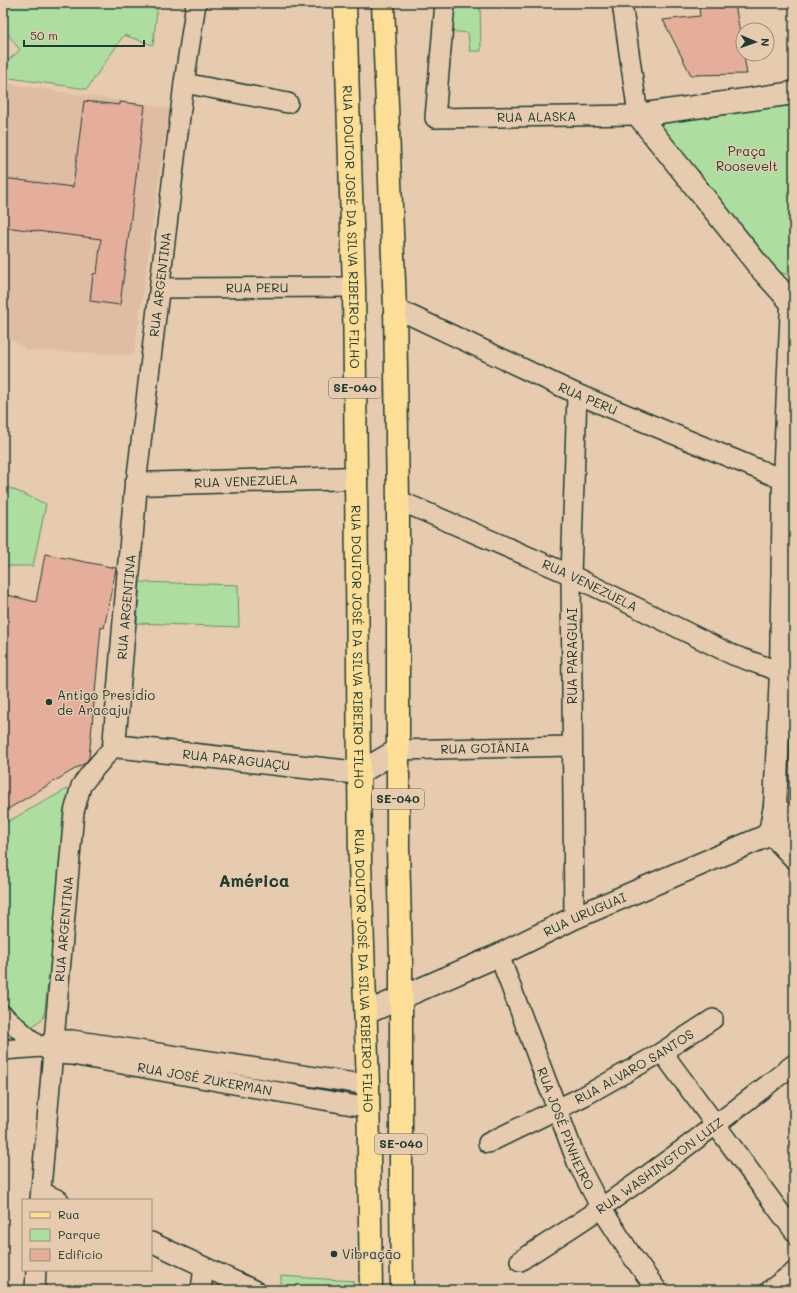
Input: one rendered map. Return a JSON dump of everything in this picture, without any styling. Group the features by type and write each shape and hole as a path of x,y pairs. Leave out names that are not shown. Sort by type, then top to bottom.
{"main road":[{"name":"RUA DOUTOR JOSÉ DA SILVA RIBEIRO FILHO","path":"345,3 354,286 360,862 369,1108 371,1290"},
{"name":"SE-040","path":"383,3 395,308 398,500 398,750 402,1290"}],"street":[{"name":"RUA ARGENTINA","path":"41,1196 47,1047 75,805 81,786 114,746 136,484 184,83 196,3"},
{"name":"RUA ALASKA","path":"444,3 435,118 638,115"},
{"path":"622,3 638,115 763,270 793,302 787,671 775,806 770,832 794,857"},
{"path":"184,83 288,103"},
{"path":"638,115 794,94"},
{"name":"RUA PERU","path":"160,288 354,286"},
{"name":"RUA PERU","path":"395,308 577,394 789,479"},
{"name":"RUA PARAGUAI","path":"574,918 571,575 577,394"},
{"name":"RUA VENEZUELA","path":"136,484 356,478"},
{"name":"RUA VENEZUELA","path":"398,500 571,575 734,655 787,671"},
{"name":"RUA PARAGUAÇU","path":"114,746 359,773"},
{"name":"RUA GOIÂNIA","path":"398,750 572,746"},
{"path":"359,773 398,750"},
{"path":"775,806 794,826"},
{"name":"RUA URUGUAI","path":"366,1012 499,955 574,918 764,837 770,832"},
{"name":"RUA JOSÉ PINHEIRO","path":"499,955 577,1162 601,1208 632,1256 658,1290"},
{"path":"3,1015 47,1047"},
{"name":"RUA ALVARO SANTOS","path":"488,1143 558,1110 662,1052 713,1019"},
{"name":"RUA JOSÉ ZUKERMAN","path":"3,1050 47,1047 72,1040 368,1085"},
{"name":"RUA JOSÉ ZUKERMAN","path":"47,1047 72,1055 369,1108"},
{"path":"662,1052 794,1231"},
{"name":"RUA WASHINGTON LUIZ","path":"520,1261 601,1208 716,1126 794,1064"},
{"path":"41,1196 54,1199"},
{"path":"152,1242 254,1290"},
{"path":"201,1290 204,1267"},
{"path":"35,1290 36,1271"},
{"path":"770,1290 794,1272"}],"shaded area":[{"path":"3,83 169,108 134,355 27,350 3,334"}],"green space":[{"path":"3,3 158,3 153,45 124,35 87,89 3,77 3,65 20,50 3,28"},
{"path":"452,3 480,3 481,51 470,51 468,33 449,31"},
{"name":"Praça Roosevelt","path":"794,105 794,276 777,272 659,124"},
{"path":"3,485 46,504 33,566 3,566"},
{"path":"140,582 238,585 239,627 137,623"},
{"path":"71,787 44,1017 20,1037 3,1038 3,824"},
{"path":"281,1276 353,1281 353,1290 294,1290 281,1284"}],"building":[{"path":"735,4 738,22 735,22 735,62 745,62 747,74 691,75 663,20 700,16 699,7"},
{"path":"84,101 120,105 120,102 145,105 120,305 90,301 93,274 97,273 101,239 4,227 7,199 3,199 3,178 73,187"},
{"name":"Antigo Presídio de Aracaju","path":"45,554 116,568 104,628 101,627 89,758 85,763 3,812 3,594 36,602"}],"place":[{"name":"Antigo Presídio de Aracaju","path":"49,702"},
{"name":"Vibração","path":"334,1254"}],"district":[{"name":"América","path":"254,881"}]}
